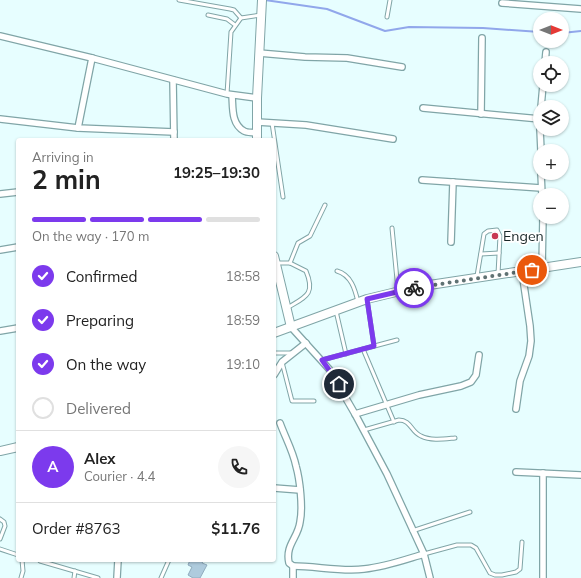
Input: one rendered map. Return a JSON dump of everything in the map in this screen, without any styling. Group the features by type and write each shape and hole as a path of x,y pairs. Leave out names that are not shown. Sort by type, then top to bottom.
{"main road":[{"path":"257,136 257,98 262,0"},
{"path":"276,333 291,326 367,299 423,286 581,262"},
{"path":"276,268 291,326"},
{"path":"0,451 16,447"}],"street":[{"path":"502,3 581,9"},
{"path":"0,36 92,58 229,95 257,98"},
{"path":"481,114 482,38"},
{"path":"546,52 546,56"},
{"path":"259,53 305,57 347,58 402,67"},
{"path":"78,128 92,58"},
{"path":"173,80 174,138"},
{"path":"229,95 233,117 238,126 245,132 257,136"},
{"path":"423,108 533,118"},
{"path":"0,119 78,128 174,132"},
{"path":"257,122 306,125 393,139"},
{"path":"422,180 541,188 541,180"},
{"path":"451,242 452,182"},
{"path":"0,194 16,192"},
{"path":"542,268 543,224"},
{"path":"0,250 16,247"},
{"path":"516,409 520,381 529,356 531,341 522,272"},
{"path":"291,326 322,360 339,384 387,474 412,531 424,554 430,578"},
{"path":"0,332 16,328"},
{"path":"276,372 282,362 306,343"},
{"path":"355,414 419,395 461,386 471,382 476,375 479,355"},
{"path":"280,422 296,466 300,490 301,521 288,551 290,563 293,566 293,578"},
{"path":"516,472 581,475"},
{"path":"543,474 543,578"},
{"path":"276,488 300,490"},
{"path":"293,566 363,569 390,565 398,561 424,554"},
{"path":"117,578 118,562"}],"lane":[{"path":"179,0 234,10 241,18"},
{"path":"387,17 390,0"},
{"path":"229,95 231,32 241,18 261,12"},
{"path":"208,15 227,19 235,25"},
{"path":"272,123 274,138"},
{"path":"276,150 283,197"},
{"path":"290,263 298,243 310,236 325,205"},
{"path":"392,228 398,292"},
{"path":"477,278 484,234 488,231 497,230 500,236 498,275"},
{"path":"481,254 499,253"},
{"path":"276,261 290,263 306,271 310,281 310,289 306,296 287,308"},
{"path":"337,271 344,273 349,279 355,291 358,303"},
{"path":"367,299 374,346"},
{"path":"336,311 346,354"},
{"path":"322,360 397,340"},
{"path":"363,349 394,422"},
{"path":"276,353 293,353"},
{"path":"282,362 292,401 314,401"},
{"path":"364,430 404,420 409,423 416,434 422,437 430,439 455,438"},
{"path":"412,531 470,512"},
{"path":"0,519 4,522 5,526 0,540"},
{"path":"424,554 457,545 471,545 476,548 490,573 502,575 516,572 520,569 522,542"},
{"path":"0,549 16,554"},
{"path":"21,578 23,570 22,562"},
{"path":"44,562 98,578"},
{"path":"161,578 168,562"},
{"path":"74,578 76,571"}],"building":[{"path":"189,562 203,562 202,563 207,565 200,578 193,578 188,575 192,567 188,565"}],"waterway":[{"path":"265,0 327,9 385,31 409,27 483,28 533,32"},
{"path":"569,32 581,31"}],"way so far":[{"path":"414,288 532,270"}],"place":[{"name":"Engen","path":"495,236"}],"route":[{"path":"339,384 322,360 374,346 367,299 414,288"}]}
